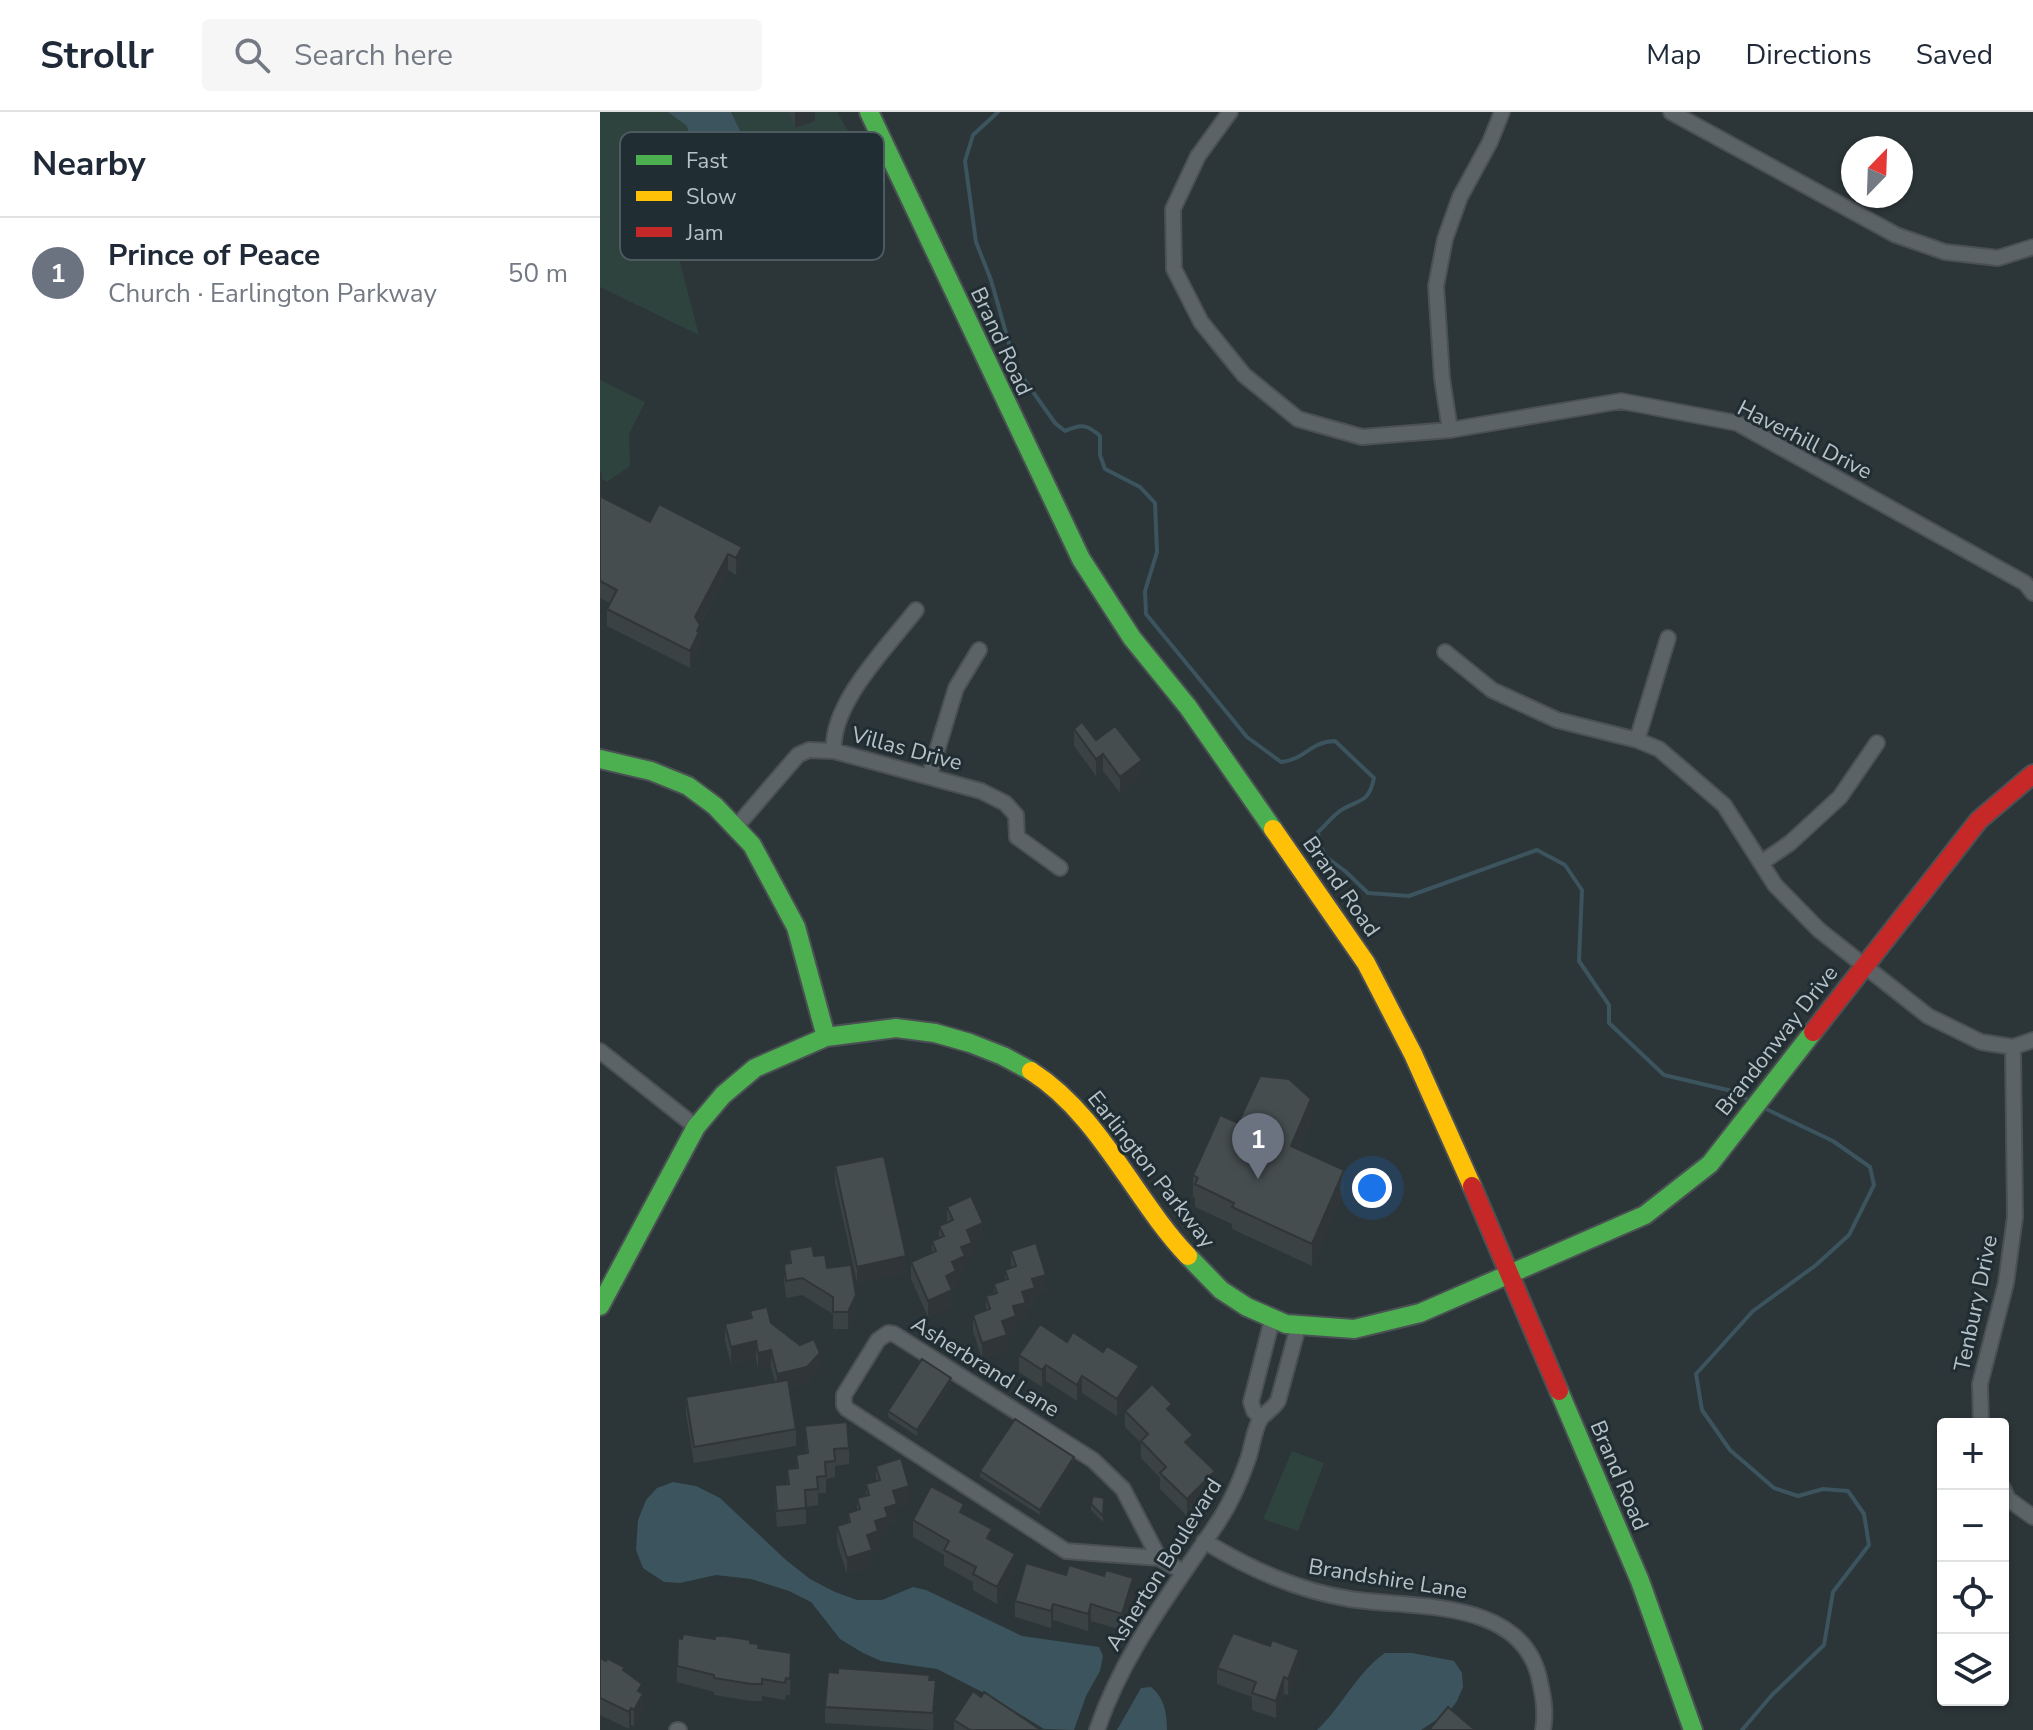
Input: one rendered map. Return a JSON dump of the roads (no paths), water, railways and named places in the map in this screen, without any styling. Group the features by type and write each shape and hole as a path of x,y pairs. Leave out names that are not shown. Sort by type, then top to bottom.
{"street":[{"name":"Brand Road","path":"869,112 878,132"},
{"name":"Haverhill Drive","path":"1230,112 1198,156 1173,209 1174,269 1201,322 1244,375 1298,419 1362,437 1450,430 1621,401 1737,423 2025,583 2033,593"},
{"path":"1450,430 1442,378 1436,286 1445,239 1460,197 1490,142 1502,112"},
{"path":"1671,112 1896,235 1945,252 1998,258 2033,247"},
{"name":"Brand Road","path":"884,145 1081,559 1132,638 1188,707 1366,963 1389,1005 1612,1516 1693,1730"},
{"path":"834,751 833,737 842,712 858,684 916,610"},
{"path":"1637,740 1668,638"},
{"path":"929,777 956,688 979,650"},
{"path":"1445,652 1492,690 1557,720 1637,740 1659,749 1724,805 1775,885 1819,930 1928,1016 1981,1042 2013,1047 2033,1040"},
{"path":"1761,863 1790,843 1840,797 1877,743"},
{"name":"Villas Drive","path":"736,827 798,755 809,750 834,751 981,791 1005,803 1016,815 1017,837 1060,868"},
{"path":"600,759 651,771 688,786 715,806 752,845 796,927 826,1037"},
{"name":"Brandonway Drive","path":"1509,1275 1645,1215 1710,1164 1979,820 2033,774"},
{"name":"Earlington Parkway","path":"601,1302 696,1127 723,1095 755,1068 826,1037 896,1028 935,1033 1003,1056 1034,1073 1064,1097 1089,1125 1170,1237 1221,1290 1272,1320 1298,1327 1354,1329 1420,1313 1509,1275"},
{"name":"Tenbury Drive","path":"1981,1418 1980,1384 2006,1283 2015,1217 2013,1047"},
{"path":"600,1051 696,1127"},
{"name":"Asherton Boulevard","path":"1261,1418 1251,1402 1272,1320"},
{"name":"Asherton Boulevard","path":"1097,1730 1130,1656 1155,1612 1233,1496 1261,1418 1271,1412 1278,1401 1298,1327"},
{"name":"Asherbrand Lane","path":"1159,1558 1123,1489 1093,1460 894,1334 883,1335 878,1340 844,1395 847,1409 1066,1551 1159,1558 1183,1572"},
{"path":"2004,1490 2008,1499 2033,1517"},
{"name":"Brandshire Lane","path":"1204,1541 1254,1570 1288,1584 1350,1599 1487,1618 1511,1633 1527,1650 1538,1670 1546,1712 1543,1730"}],"water":[{"path":"668,112 731,112 741,132 688,132 687,126"},
{"path":"673,1482 696,1486 720,1498 786,1560 810,1579 835,1592 857,1600 882,1600 913,1587 926,1590 1022,1636 1099,1647 1103,1656 1100,1671 1086,1696 1074,1730 1044,1729 992,1697 937,1669 881,1661 863,1653 840,1639 811,1602 789,1591 751,1579 716,1575 680,1583 664,1582 643,1568 636,1550 638,1520 646,1500 657,1488"},
{"path":"1385,1653 1412,1653 1454,1661 1462,1673 1463,1687 1449,1712 1421,1730 1317,1730 1366,1670"},
{"path":"1151,1687 1164,1706 1167,1730 1117,1730 1141,1688"}],"waterway":[{"path":"998,112 973,135 965,161 976,242 991,280 1016,368 1055,423 1065,431 1084,426 1095,432 1100,436 1100,455 1105,469 1140,487 1155,503 1157,552 1145,591 1146,614 1247,737 1281,762 1297,758 1319,744 1335,741 1374,778 1367,796 1340,811 1318,832 1319,843 1326,857 1368,893 1409,896 1537,850 1565,865 1582,890 1579,961 1609,1005 1609,1023 1664,1075 1732,1091 1752,1102"},
{"path":"1742,1730 1772,1695 1824,1645 1833,1592 1869,1545 1864,1514 1848,1491 1823,1489 1798,1496 1774,1488 1730,1450 1702,1410 1696,1374 1753,1311 1816,1265 1849,1235 1874,1185 1870,1167 1833,1141 1764,1108"}],"place":[{"name":"Prince of Peace","path":"1258,1179"}]}
